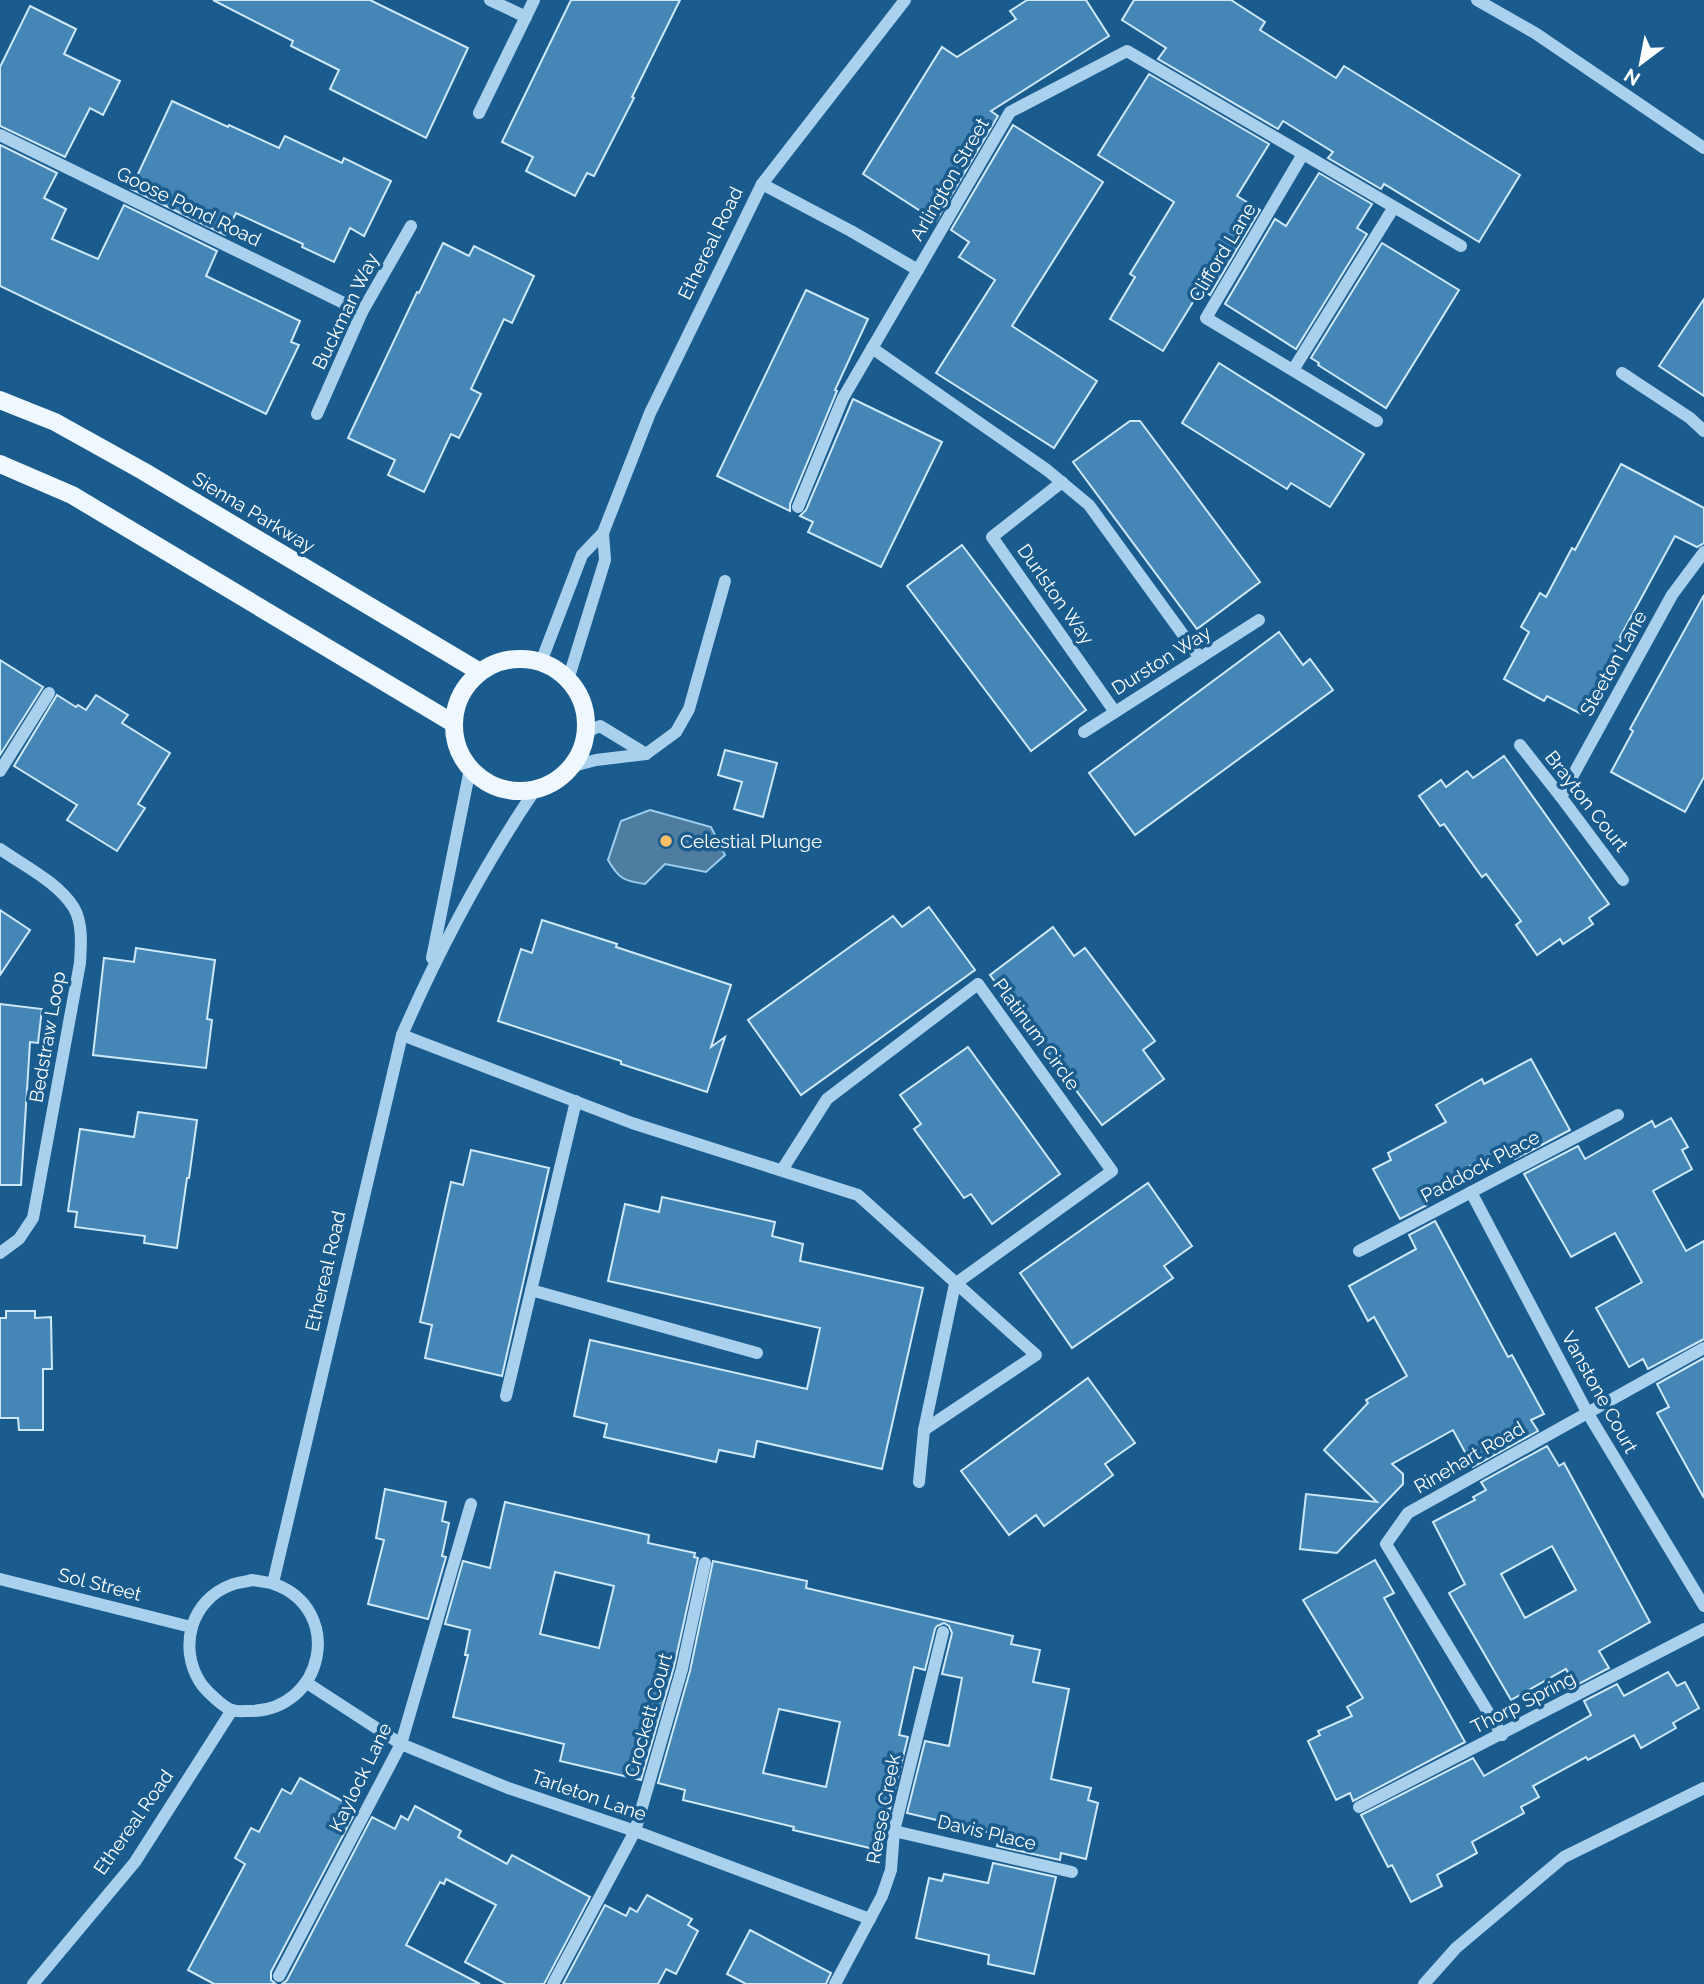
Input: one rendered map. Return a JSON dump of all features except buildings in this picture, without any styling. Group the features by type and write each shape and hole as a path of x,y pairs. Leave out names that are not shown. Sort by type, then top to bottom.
{"main road":[{"name":"Sienna Parkway","path":"0,400 55,422 143,471 480,672"},
{"path":"0,464 72,495 453,723"},
{"path":"535,790 517,792 483,781 460,755 453,723 457,704 466,686 480,672 494,664 525,659 556,669 568,680 579,696 585,713 584,744 573,766"},
{"name":"Ethereal Road","path":"535,790 556,781 573,766"}],"street":[{"path":"490,0 526,17"},
{"path":"479,113 534,0"},
{"name":"Ethereal Road","path":"541,662 582,555 603,533 650,412 762,184 905,0"},
{"path":"1477,0 1535,33 1704,148"},
{"name":"Arlington Street","path":"798,506 843,398 1010,112 1127,51 1303,154"},
{"name":"Goose Pond Road","path":"0,135 362,312"},
{"path":"1303,154 1461,246"},
{"name":"Clifford Lane","path":"1303,154 1206,318 1377,421"},
{"name":"Arlington Street","path":"762,184 918,270"},
{"path":"1293,370 1394,207"},
{"name":"Buckman Way","path":"317,414 362,312 411,226"},
{"path":"872,348 1047,470 1089,505 1199,659"},
{"path":"1622,373 1690,418 1704,431"},
{"name":"Durlston Way","path":"1062,482 992,537 1115,712"},
{"name":"Ethereal Road","path":"568,680 605,560 603,533"},
{"name":"Steeton Lane","path":"1562,797 1672,595 1704,552"},
{"path":"573,766 596,760 646,754 676,732 689,709 725,581"},
{"name":"Durston Way","path":"1084,732 1259,620"},
{"path":"0,771 49,694"},
{"path":"586,732 600,726 646,754"},
{"name":"Brayton Court","path":"1520,746 1562,797 1623,880"},
{"name":"Ethereal Road","path":"429,972 470,769"},
{"name":"Ethereal Road","path":"273,1584 402,1035 429,972 504,836 535,790"},
{"name":"Bedstraw Loop","path":"0,849 55,887 74,909 82,936 80,963 33,1218 19,1239 0,1253"},
{"name":"Platinum Circle","path":"782,1170 827,1099 978,984 1112,1171 955,1284"},
{"path":"402,1035 632,1123 858,1195 1036,1355 924,1430"},
{"path":"506,1396 576,1101"},
{"name":"Paddock Place","path":"1359,1251 1618,1115"},
{"name":"Vanstone Court","path":"1471,1192 1587,1412 1704,1606"},
{"path":"919,1482 924,1430 955,1284"},
{"path":"531,1290 757,1353"},
{"name":"Rinehart Road","path":"1502,1735 1386,1544 1408,1513 1704,1348"},
{"name":"Kaylock Lane","path":"279,1976 401,1744 471,1504"},
{"name":"Crockett Court","path":"553,1984 635,1831 682,1669 705,1563"},
{"name":"Sol Street","path":"0,1579 191,1627"},
{"path":"252,1580 273,1584 297,1598 306,1607 315,1626 319,1645 316,1665 307,1684 293,1698 275,1707 255,1711 232,1710 202,1686 192,1668 188,1647 191,1627 200,1608 214,1594 232,1584 252,1580"},
{"name":"Thorp Spring","path":"1359,1807 1704,1629"},
{"name":"Reese Creek","path":"835,1984 870,1919 891,1870 894,1831 943,1632"},
{"name":"Tarleton Lane","path":"307,1684 401,1744 508,1788 635,1831 870,1919"},
{"name":"Ethereal Road","path":"33,1984 135,1862 232,1710"},
{"path":"1424,1984 1456,1948 1564,1857 1704,1787"},
{"name":"Davis Place","path":"894,1831 1072,1872"}],"water":[{"name":"Celestial Plunge","path":"650,810 711,827 725,855 706,872 665,864 645,884 623,878 608,860 621,821"}],"place":[{"name":"Celestial Plunge","path":"666,841"}]}
